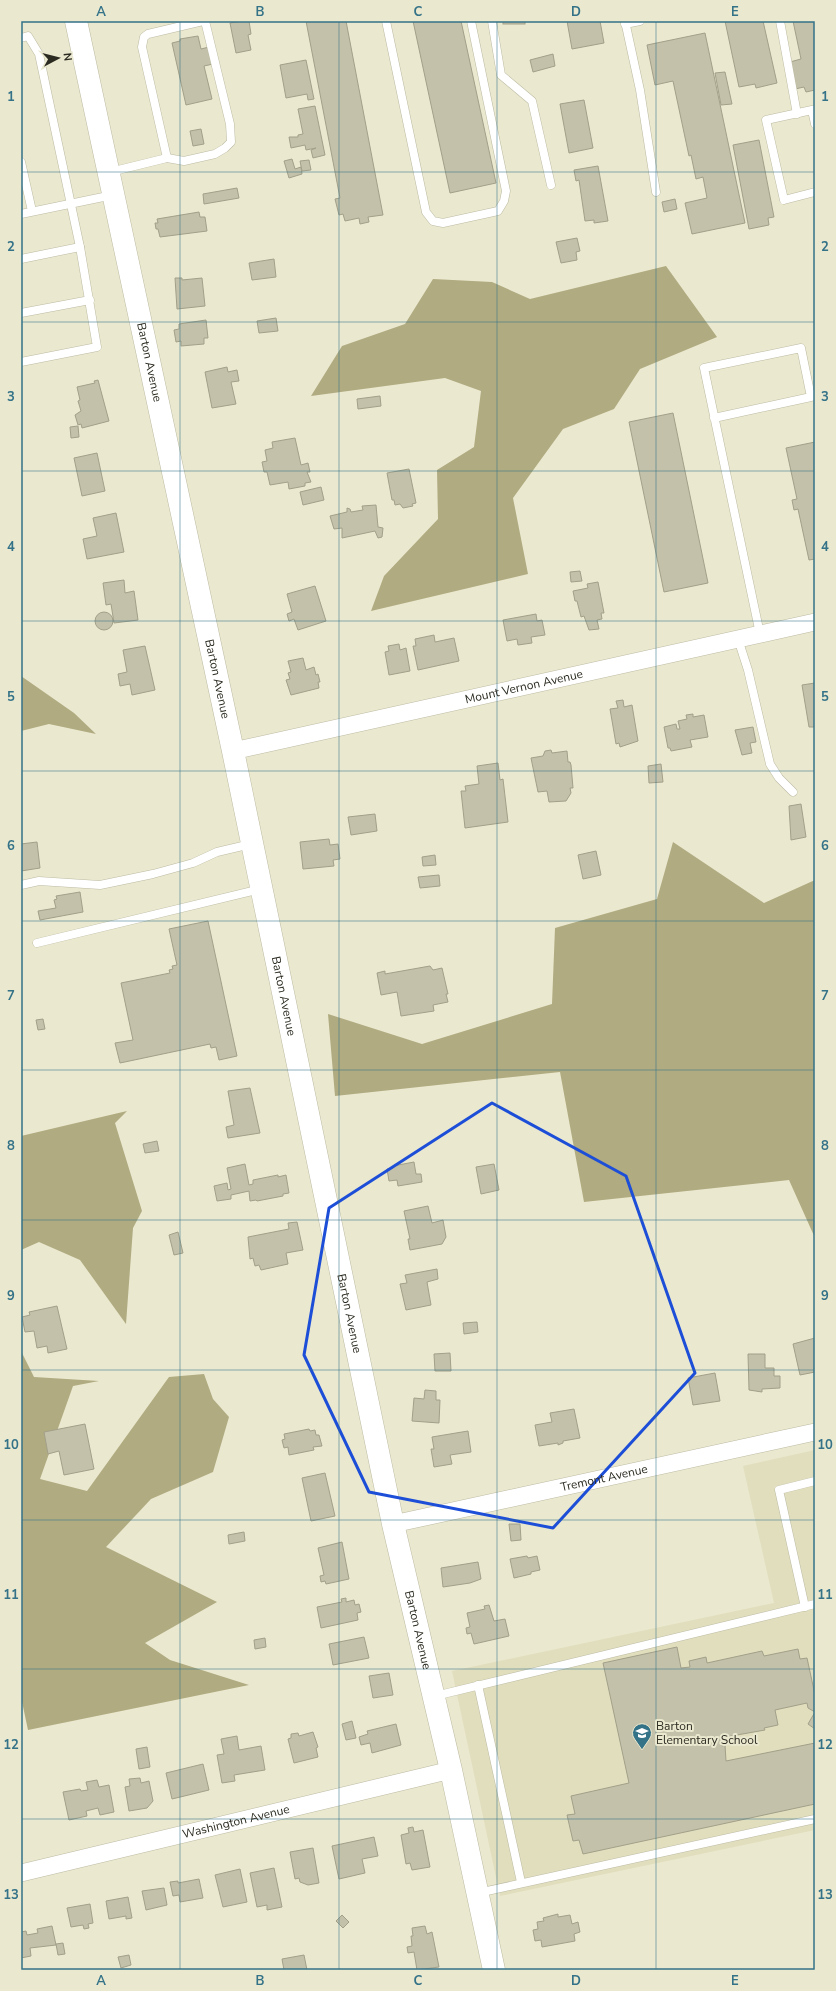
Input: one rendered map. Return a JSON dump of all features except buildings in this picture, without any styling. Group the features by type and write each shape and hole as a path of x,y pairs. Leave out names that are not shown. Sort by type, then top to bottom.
{"street":[{"name":"Barton Avenue","path":"76,21 233,751 393,1524 451,1770 494,1970"},
{"name":"Mount Vernon Avenue","path":"233,751 815,622"},
{"name":"Tremont Avenue","path":"393,1524 815,1432"},
{"name":"Washington Avenue","path":"21,1873 451,1770"}],"lane":[{"path":"109,172 167,158 184,161 215,154 231,142 230,124 204,21 193,22 148,34 144,37 143,43 167,158"},
{"path":"386,21 426,212 433,221 443,223 498,211 504,201 506,191 471,21"},
{"path":"492,21 501,76 532,101 551,185"},
{"path":"640,21 625,23 640,90 656,192"},
{"path":"780,21 797,114"},
{"path":"21,38 28,36 39,54 72,205 90,300 97,347 21,362"},
{"path":"815,124 812,110 766,120 784,200 815,192"},
{"path":"21,162 32,212"},
{"path":"21,214 72,205 114,195"},
{"path":"21,259 80,247"},
{"path":"21,313 90,300"},
{"path":"714,418 811,397 801,348 704,368 714,418 760,634"},
{"path":"738,639 748,670 770,764 779,778 793,792"},
{"path":"21,885 39,880 100,885 193,864 217,852 252,844"},
{"path":"37,943 261,889"},
{"path":"805,1607 779,1490 815,1481"},
{"path":"434,1696 815,1604"},
{"path":"478,1685 521,1882"},
{"path":"478,1893 521,1882 815,1819"}],"highlighted area":[{"path":"492,1103 626,1176 695,1373 553,1528 369,1492 304,1355 329,1208"}],"shaded area":[{"path":"666,266 717,337 640,369 614,409 563,429 513,498 528,574 371,611 384,576 438,519 437,470 474,447 481,391 445,378 311,396 342,346 405,324 433,279 492,282 530,299"},
{"path":"21,676 74,713 96,734 49,724 21,731"},
{"path":"673,842 764,903 815,880 815,1238 789,1180 584,1202 560,1072 335,1096 328,1014 422,1044 552,1004 555,928 657,899"},
{"path":"127,1111 115,1123 142,1211 133,1228 126,1324 80,1260 39,1242 21,1250 21,1136"},
{"path":"21,1351 34,1377 99,1381 73,1386 40,1479 87,1491 169,1377 204,1374 213,1399 229,1417 213,1472 151,1499 106,1547 217,1602 145,1643 170,1660 249,1685 28,1730 21,1697"},
{"name":"Barton Elementary School","path":"815,1450 815,1830 500,1896 452,1671 774,1603 743,1466"}],"place":[{"name":"Barton Elementary School","path":"642,1750"}]}
